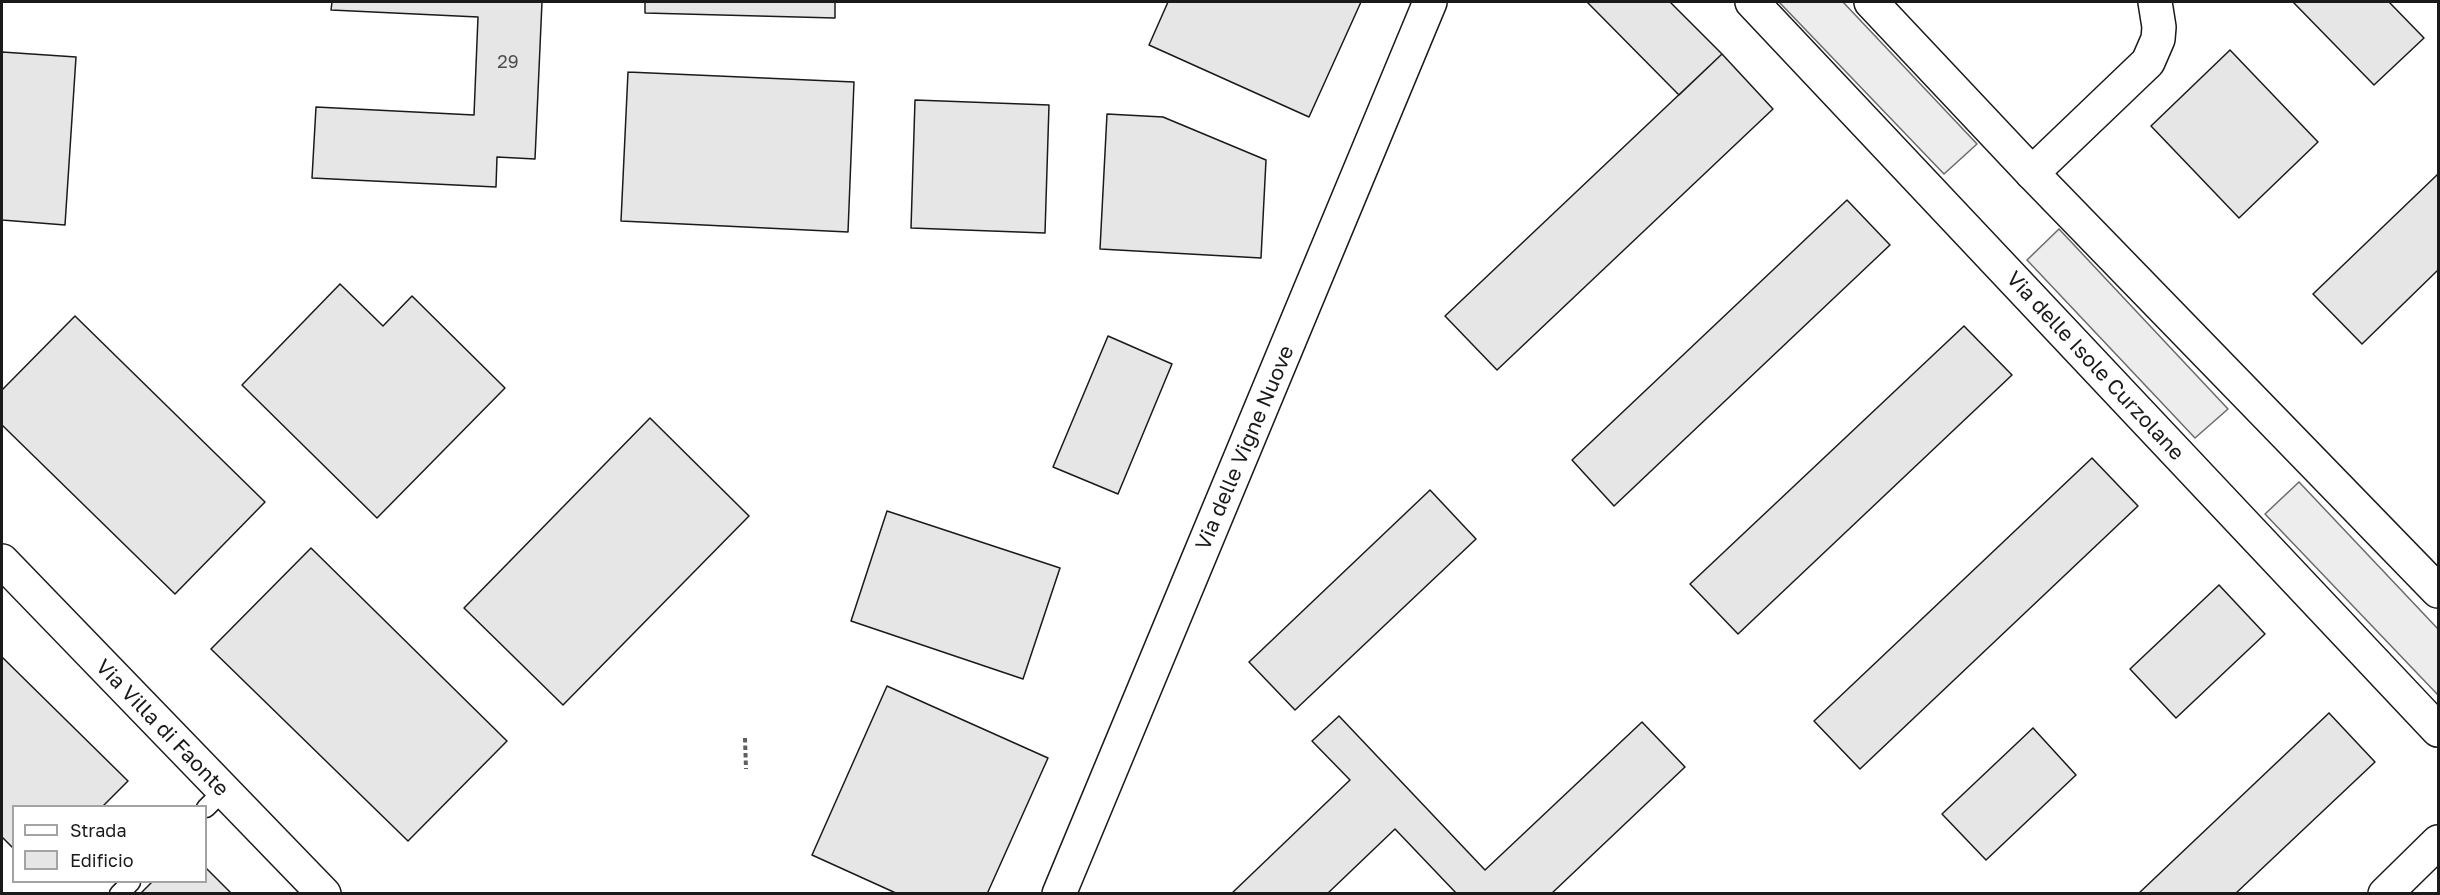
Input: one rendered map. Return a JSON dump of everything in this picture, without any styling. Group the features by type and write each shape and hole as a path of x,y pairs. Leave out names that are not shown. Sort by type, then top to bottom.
{"street":[{"name":"Via delle Vigne Nuove","path":"1059,894 1430,2"},
{"name":"Via delle Isole Curzolane","path":"1752,2 2439,730"},
{"path":"1871,2 2032,173 2439,591"},
{"path":"2032,173 2148,62 2158,39 2159,27 2155,2"},
{"name":"Via Villa di Faonte","path":"2,561 214,799 324,894"},
{"path":"2385,894 2439,842"}],"lane":[{"path":"119,894 130,883"}],"path":[{"path":"745,738 746,769"}],"shaded area":[{"path":"1779,2 1843,2 1977,144 1944,174"},
{"path":"2059,229 2228,409 2195,438 2027,260"},
{"path":"2299,482 2438,629 2438,695 2265,514"}],"building":[{"path":"332,2 542,2 535,159 497,157 496,187 312,178 316,107 474,115 478,17 331,10"},
{"path":"645,2 835,2 835,18 645,13"},
{"path":"1168,2 1361,2 1309,117 1149,45"},
{"path":"1587,2 1670,2 1722,54 1679,95"},
{"path":"2293,2 2389,2 2424,38 2374,85"},
{"path":"2230,50 2318,142 2239,218 2151,126"},
{"path":"2,52 76,57 65,225 2,220"},
{"path":"1722,54 1773,109 1497,370 1445,316"},
{"path":"628,72 854,82 848,232 621,221"},
{"path":"915,100 1049,105 1045,233 911,228"},
{"path":"1107,114 1163,117 1266,160 1261,258 1100,249"},
{"path":"2438,174 2438,270 2362,344 2313,294"},
{"path":"1847,200 1890,245 1614,506 1572,460"},
{"path":"340,284 383,326 412,296 505,388 377,518 242,385"},
{"path":"75,316 265,502 175,594 2,425 2,390"},
{"path":"1964,326 2012,375 1738,634 1690,584"},
{"path":"1108,336 1172,364 1118,494 1053,467"},
{"path":"650,418 749,516 563,705 464,608"},
{"path":"2092,458 2138,506 1860,769 1814,721"},
{"path":"1430,490 1476,539 1295,710 1249,662"},
{"path":"887,511 1060,568 1023,679 851,621"},
{"path":"311,548 507,741 408,841 211,649"},
{"path":"2219,585 2265,634 2176,718 2130,669"},
{"path":"2,657 128,781 104,805 12,805 12,847 2,837"},
{"path":"887,686 1048,758 987,894 898,894 812,855"},
{"path":"2329,713 2375,762 2235,894 2138,894"},
{"path":"1339,716 1485,870 1642,722 1685,767 1551,894 1457,894 1395,829 1327,894 1231,894 1350,780 1312,741"},
{"path":"2033,728 2076,775 1986,860 1942,814"},
{"path":"207,869 232,894 140,894 151,883 207,883"}]}
